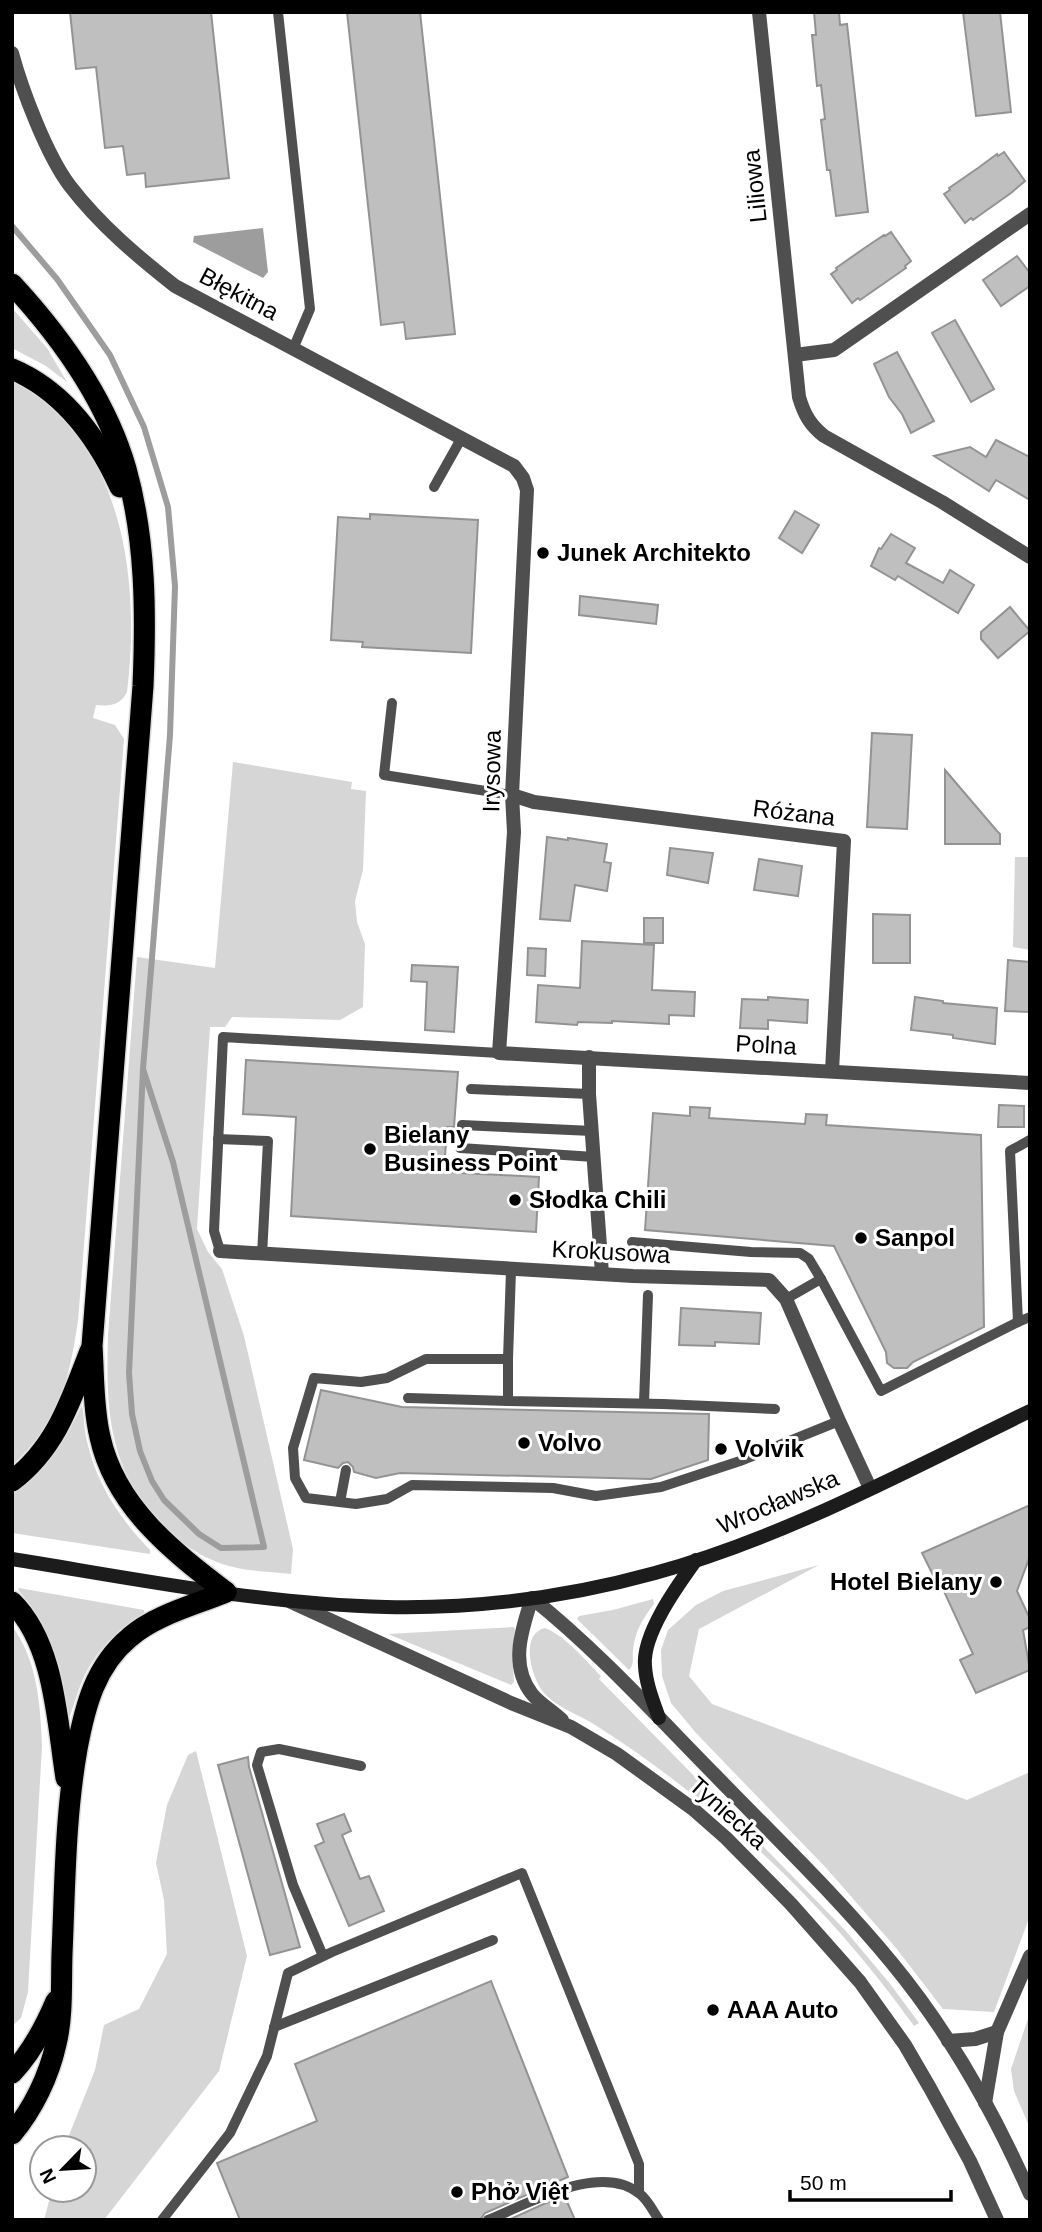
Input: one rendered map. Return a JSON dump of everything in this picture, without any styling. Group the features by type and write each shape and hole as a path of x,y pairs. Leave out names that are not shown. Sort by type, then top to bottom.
{"highway":[{"path":"12,284 56,335 84,376 108,422 126,471 140,540 144,579 143,686 92,1346 96,1417 105,1457 114,1478 138,1515 198,1571 226,1592"},
{"path":"12,369 44,387 81,421 107,459 136,520"},
{"path":"12,1481 32,1465 57,1430 92,1346"},
{"path":"12,2134 40,2089 51,2064 58,2034 69,1798 87,1701 109,1658 132,1635 148,1625 226,1592"},
{"path":"12,1602 24,1616 41,1647 51,1687 69,1798"},
{"path":"12,2073 29,2053 47,2024 61,1983"}],"main road":[{"name":"Wrocławska","path":"12,1559 286,1600 430,1607 532,1598 611,1584 696,1560 749,1541 870,1488 1030,1411"},
{"path":"659,1718 650,1693 644,1663 648,1642 664,1607 696,1560"}],"street":[{"name":"Liliowa","path":"759,12 794,355 804,414 824,436 942,502 1030,557"},
{"name":"Błękitna","path":"12,53 52,155 69,185 119,240 175,286 514,466 523,478 527,490"},
{"path":"794,355 834,350 1030,214"},
{"name":"Irysowa","path":"499,1053 514,832 512,795 527,490"},
{"name":"Różana","path":"512,795 534,802 844,841 832,1071"},
{"name":"Polna","path":"499,1053 1030,1083"},
{"path":"589,1056 589,1094 602,1274"},
{"name":"Krokusowa","path":"220,1251 511,1270 769,1280 786,1299"},
{"path":"786,1299 838,1422 870,1488"},
{"path":"532,1598 519,1647 520,1666 533,1695 571,1727"},
{"name":"Tyniecka","path":"532,1598 573,1631 659,1718 855,1921 893,1964 948,2042 985,2103 1030,2194"},
{"name":"Tyniecka","path":"286,1600 511,1703 571,1727 636,1766 701,1816 791,1904 851,1972 905,2045 970,2161 997,2220"},
{"path":"985,2103 997,2032 1030,1956"},
{"path":"948,2042 975,2039 997,2032"}],"lane":[{"path":"278,12 310,309 293,349"},
{"path":"434,488 461,439"},
{"path":"392,703 384,775 512,795"},
{"path":"220,1251 214,1231 223,1037 499,1053"},
{"path":"471,1089 589,1094"},
{"path":"462,1125 592,1131"},
{"path":"218,1139 268,1141 262,1255"},
{"path":"1018,1322 1010,1151 1030,1140"},
{"path":"460,1148 594,1157"},
{"path":"632,1242 800,1254 809,1259 881,1391 1030,1317"},
{"path":"508,1401 511,1270"},
{"path":"786,1299 821,1279"},
{"path":"644,1403 648,1294"},
{"path":"508,1359 426,1359 387,1378 361,1382 314,1378 293,1448 295,1478 306,1498 356,1504 387,1499 412,1485 553,1488 596,1496 661,1487 740,1461 838,1422"},
{"path":"408,1398 775,1409"},
{"path":"340,1502 346,1470"},
{"path":"323,1956 293,1885 257,1765 261,1752 279,1749 361,1766"},
{"path":"162,2220 230,2133 267,2056 289,1973 323,1956 522,1873 639,2164 639,2193"},
{"path":"274,2027 492,1940"},
{"path":"488,2220 572,2186 607,2181 622,2184 639,2193 659,2220"}],"shaded area":[{"path":"263,228 268,272 263,278 193,242 194,236"},
{"path":"12,308 47,348 67,382 46,366 12,348"},
{"path":"12,380 49,405 79,437 101,474 116,515 126,559 131,604 131,649 127,692 114,704 96,705 93,718 115,725 124,739 78,1321 70,1364 59,1400 41,1433 12,1466"},
{"path":"233,762 352,782 351,789 366,791 363,870 355,901 357,922 365,944 363,1007 340,1020 232,1017 225,1027 210,1027 197,1229 208,1252 222,1269 244,1336 293,1549 291,1574 247,1570 222,1564 193,1550 167,1530 137,1494 126,1473 112,1430 109,1407 108,1335 137,957 215,968"},
{"path":"1015,857 1030,857 1030,950 1013,947"},
{"path":"82,1405 85,1433 95,1469 119,1512 150,1550 150,1554 12,1533 12,1495 53,1454"},
{"path":"819,1565 699,1629 689,1676 712,1704 967,1800 1030,1772 1030,1916 994,2012 943,2009 896,1948 828,1870 696,1733 671,1703 662,1676 661,1650 668,1630 696,1605 723,1591"},
{"path":"19,1588 144,1610 144,1613 116,1634 93,1660 82,1681 69,1718 53,1649 40,1620"},
{"path":"653,1599 654,1604 636,1637 633,1663 629,1670 577,1619 579,1616"},
{"path":"12,1626 27,1654 36,1684 42,1746 28,1992 21,2018 12,2026"},
{"path":"514,1627 514,1682 511,1685 388,1634"},
{"path":"545,1628 561,1637 582,1656 601,1676 599,1679 845,1930 919,2023 914,2026 835,1927 745,1838 647,1760 547,1696 537,1681 530,1659 532,1639 537,1632"},
{"path":"196,1751 247,1956 219,2071 104,2220 44,2220 48,2204 98,2204 98,2134 70,2134 95,2070 104,2025 139,2009 167,1954 164,1900 156,1863 167,1805 188,1755"},
{"path":"1030,2013 1030,2128 1014,2091 1011,2069"}],"building":[{"path":"70,12 211,12 229,178 146,187 145,173 127,175 123,146 105,148 96,67 76,69"},
{"path":"347,12 420,12 455,334 406,339 404,322 381,325"},
{"path":"814,12 839,12 840,25 847,24 868,212 836,216 821,120 825,119 821,85 817,86 812,35 816,35"},
{"path":"963,12 1000,12 1011,112 976,116"},
{"path":"1004,152 1025,181 973,220 971,218 965,223 944,194 997,154 998,156"},
{"path":"891,232 911,261 906,268 852,303 831,274"},
{"path":"1017,256 1030,273 1030,286 1001,306 983,280"},
{"path":"955,320 994,389 971,402 932,333"},
{"path":"897,352 934,421 911,433 902,414 889,397 874,364"},
{"path":"996,440 1030,457 1030,500 996,480 989,491 934,456 970,447 986,457"},
{"path":"795,511 819,525 802,553 779,538"},
{"path":"370,514 478,520 471,653 362,647 363,642 331,640 338,517 370,519"},
{"path":"891,534 915,548 906,563 943,583 950,570 974,585 958,613 898,576 895,580 871,566 879,548 881,549"},
{"path":"580,596 658,605 656,624 579,615"},
{"path":"1010,607 1030,631 998,658 981,639 981,632"},
{"path":"872,733 912,735 907,829 867,827"},
{"path":"945,770 1000,834 1000,844 945,844"},
{"path":"547,837 607,844 604,862 611,863 607,891 575,885 570,921 540,919"},
{"path":"670,848 713,853 708,883 667,875"},
{"path":"759,859 802,866 798,896 754,890"},
{"path":"873,914 910,915 910,963 873,963"},
{"path":"644,918 663,918 663,943 644,943"},
{"path":"582,941 654,945 652,990 695,992 694,1016 669,1015 669,1024 612,1021 578,1022 577,1025 536,1022 538,985 580,988"},
{"path":"528,948 546,949 545,976 527,975"},
{"path":"1008,960 1030,962 1030,1012 1005,1011"},
{"path":"412,965 458,967 454,1032 425,1030 427,982 411,981"},
{"path":"768,997 808,1000 807,1023 768,1020 768,1029 740,1028 742,999 768,1000"},
{"path":"915,997 943,1003 997,1008 995,1044 911,1030"},
{"name":"Bielany Business Point","path":"246,1060 458,1072 454,1127 447,1127 444,1172 539,1177 536,1232 291,1216 296,1117 243,1114"},
{"path":"999,1105 1024,1106 1024,1127 998,1127"},
{"name":"Sanpol","path":"690,1107 710,1108 709,1118 805,1124 806,1114 827,1115 826,1125 981,1135 984,1327 913,1362 907,1368 894,1368 887,1363 886,1352 834,1246 645,1230 653,1113 690,1116"},
{"path":"681,1308 761,1313 759,1344 715,1342 715,1346 679,1345"},
{"name":"Volvo","path":"321,1390 402,1407 709,1414 708,1460 651,1479 400,1473 376,1478 354,1472 348,1462 338,1468 304,1460"},
{"name":"Hotel Bielany","path":"1030,1505 1030,1556 1017,1591 1030,1619 1030,1627 1023,1630 1030,1670 976,1693 960,1660 973,1654 936,1574 933,1575 922,1553"},
{"path":"248,1757 300,1947 270,1955 218,1765"},
{"path":"344,1814 351,1831 342,1835 360,1879 369,1876 384,1911 349,1926 315,1846 324,1842 317,1824"},
{"path":"491,1981 568,2177 485,2213 480,2220 240,2220 217,2163 317,2121 295,2064"},
{"path":"565,2197 575,2220 508,2220 546,2203"}],"waterway":[{"path":"12,226 57,279 110,355 144,427 168,507 175,586 170,735 143,1069 129,1373 132,1414 140,1451 152,1481 164,1500 199,1534 221,1548 264,1547 173,1162 143,1069"}],"place":[{"name":"Junek Architekto","path":"543,553"},
{"name":"Bielany Business Point","path":"370,1149"},
{"name":"Słodka Chili","path":"515,1200"},
{"name":"Sanpol","path":"861,1238"},
{"name":"Volvo","path":"524,1443"},
{"name":"Volvik","path":"721,1449"},
{"name":"Hotel Bielany","path":"996,1582"},
{"name":"AAA Auto","path":"713,2010"},
{"name":"Phở Việt","path":"457,2192"}]}
